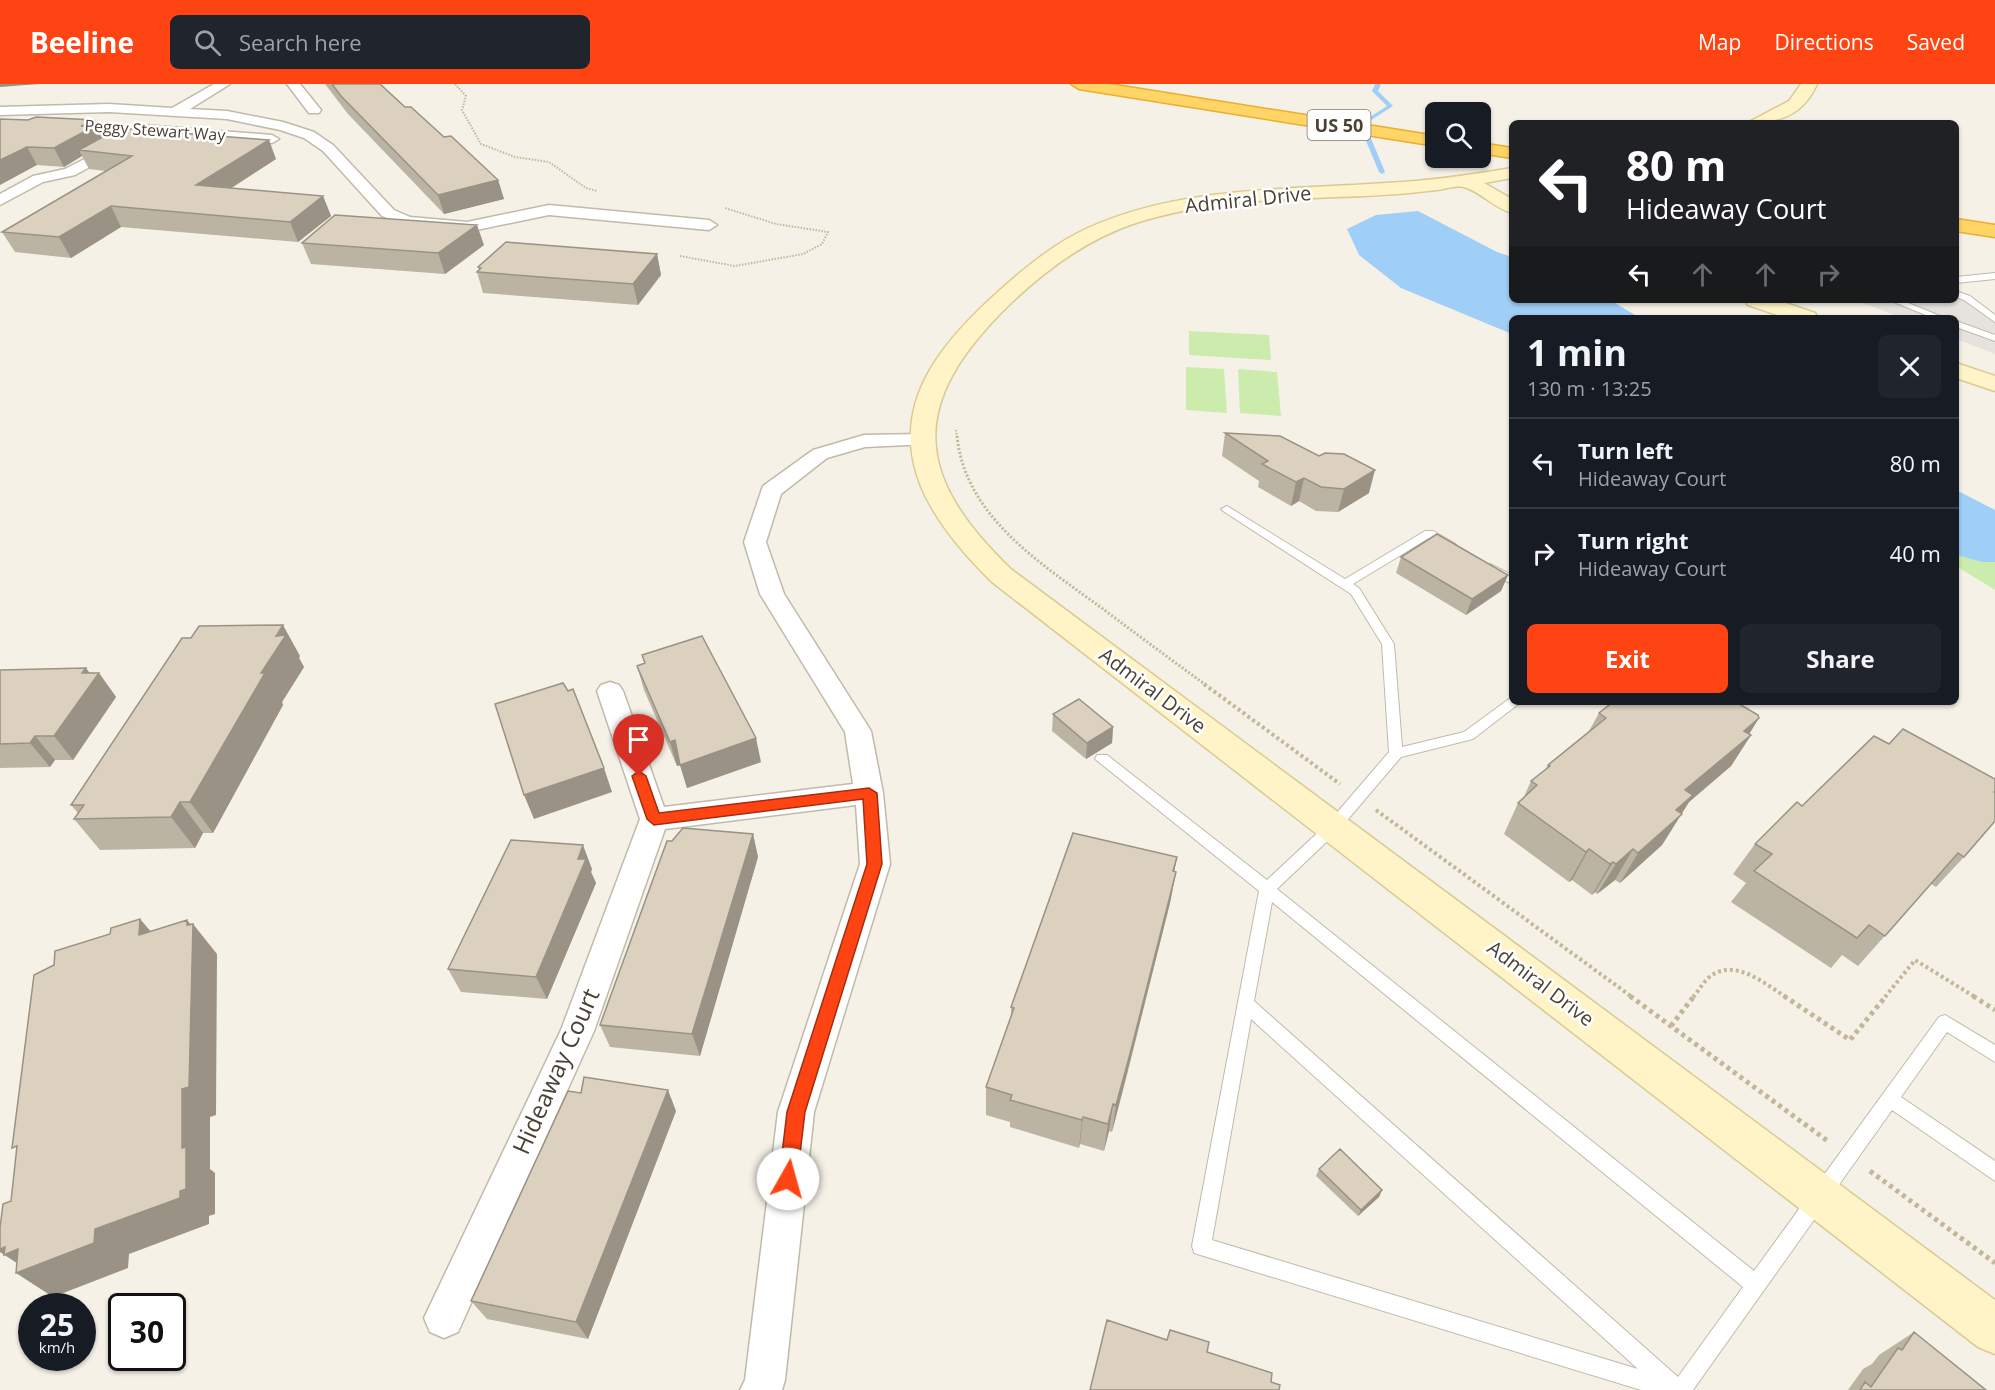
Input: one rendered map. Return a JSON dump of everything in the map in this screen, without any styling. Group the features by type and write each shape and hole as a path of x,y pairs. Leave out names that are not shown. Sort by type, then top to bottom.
{"highway":[{"name":"US 50","path":"1079,84 1425,139"},
{"path":"1491,150 1509,153"},
{"path":"1959,225 1995,231"}],"street":[{"path":"0,200 38,179 70,172 225,84"},
{"path":"293,84 314,110"},
{"path":"1761,120 1796,104 1809,84"},
{"path":"0,111 69,107 174,112 257,120 309,135 328,148 388,213 407,221 467,226 549,210 709,225"},
{"name":"Peggy Stewart Way","path":"0,124 61,124"},
{"name":"Peggy Stewart Way","path":"126,128 273,139"},
{"name":"Admiral Drive","path":"1509,174 1403,188 1225,198 1156,211 1096,232 1047,261 972,328 936,381 924,417 922,440 924,464 936,495 960,534 978,555 1002,576 1995,1330"},
{"path":"1467,181 1509,205"},
{"path":"1764,303 1798,315"},
{"path":"1959,371 1995,384"},
{"path":"761,1390 765,1380 796,1112 875,864 869,793 858,731 772,594 755,542 771,491 820,454 864,441 922,440"},
{"path":"610,691 654,819 869,793"},
{"name":"Hideaway Court","path":"444,1318 577,1031 654,819"}],"lane":[{"path":"1959,280 1995,276"},
{"path":"1959,295 1967,298 1995,320"},
{"path":"1901,303 1933,315"},
{"path":"1959,325 1995,338"},
{"path":"1227,509 1355,591 1388,644 1396,753"},
{"path":"1345,584 1428,533 1509,578"},
{"path":"1511,705 1468,736 1396,753 1333,827 1267,889 1201,1246 1678,1390"},
{"path":"1102,759 1267,889 1756,1285"},
{"path":"1246,1004 1678,1390"},
{"path":"1678,1390 1946,1022 1995,1054"},
{"path":"1890,1099 1995,1172"}],"path":[{"path":"1671,1026 1710,976 1726,969 1752,975 1850,1040 1915,960 1995,1010"}],"green space":[{"path":"1189,331 1269,335 1271,360 1189,355"},
{"path":"1186,367 1224,369 1227,413 1186,410"},
{"path":"1238,369 1277,372 1281,416 1240,413"},
{"path":"1959,556 1982,562 1995,562 1995,590 1959,568"}],"shaded area":[{"path":"1959,293 1995,322 1995,354 1959,340 1959,315 1894,315 1863,303 1959,303"}],"water":[{"path":"1418,211 1509,256 1509,303 1615,303 1635,315 1509,315 1509,333 1401,288 1359,255 1347,229 1376,215"},
{"path":"1959,492 1995,510 1995,562 1982,562 1959,556"}],"building":[{"path":"332,84 380,84 405,107 411,107 444,137 451,136 498,180 438,195"},
{"path":"36,117 95,120 81,126 93,127 54,148 27,147 0,160 0,119 28,120"},
{"path":"119,128 269,140 196,185 323,196 290,222 111,206 59,237 2,232 132,156 79,150"},
{"path":"335,215 477,225 438,253 302,243"},
{"path":"506,242 657,254 633,284 477,272 481,268 478,267"},
{"path":"1225,433 1280,436 1319,456 1325,453 1344,454 1375,470 1344,489 1321,487 1304,478 1296,482 1262,464 1268,461"},
{"path":"1437,534 1508,575 1472,599 1401,557"},
{"path":"283,625 276,636 286,635 261,673 265,673 190,802 180,802 171,817 74,819 84,805 71,805 182,638 191,638 199,626"},
{"path":"702,636 756,738 680,765 675,740 670,742 637,666 645,663 642,655"},
{"path":"86,668 82,673 99,673 54,736 35,736 30,743 0,744 0,670"},
{"path":"563,683 568,691 573,689 604,768 524,795 495,704"},
{"path":"1079,699 1113,727 1087,743 1053,714"},
{"path":"1609,705 1741,705 1758,715 1759,718 1744,731 1751,735 1685,790 1693,795 1676,810 1682,814 1638,853 1633,849 1616,864 1613,862 1610,864 1589,849 1586,852 1518,803 1537,785 1531,781 1606,718 1599,713"},
{"path":"1903,729 1995,779 1995,821 1964,857 1958,853 1885,936 1869,925 1857,938 1754,871 1772,854 1755,844 1797,802 1802,806 1874,736 1889,744"},
{"path":"683,828 753,834 692,1034 600,1025 667,841 672,841"},
{"path":"1073,833 1177,857 1173,871 1176,872 1130,1054 1116,1105 1113,1104 1108,1124 1083,1117 1082,1120 1010,1100 1012,1095 986,1087 1014,1008 1011,1007"},
{"path":"511,840 583,845 578,859 586,859 536,977 448,969"},
{"path":"140,919 139,935 187,920 187,925 193,924 189,1087 182,1089 182,1148 186,1147 186,1189 180,1191 180,1198 95,1229 94,1243 16,1273 18,1249 4,1255 5,1247 0,1249 0,1228 3,1204 11,1201 17,1146 12,1148 34,975 54,965 55,951 110,934 111,928"},
{"path":"584,1077 668,1090 576,1322 471,1301 568,1091 581,1093"},
{"path":"1340,1149 1382,1190 1361,1210 1319,1169"},
{"path":"1107,1320 1167,1340 1170,1330 1209,1342 1207,1352 1272,1373 1271,1382 1280,1385 1279,1390 1090,1390"},
{"path":"1914,1332 1986,1390 1860,1390 1865,1382 1871,1387 1898,1348 1902,1350"}],"waterway":[{"path":"1378,84 1375,91 1390,106 1362,124 1382,172"}],"route":[{"path":"639,776 654,819 869,793 875,864 796,1112 788,1179"}]}
